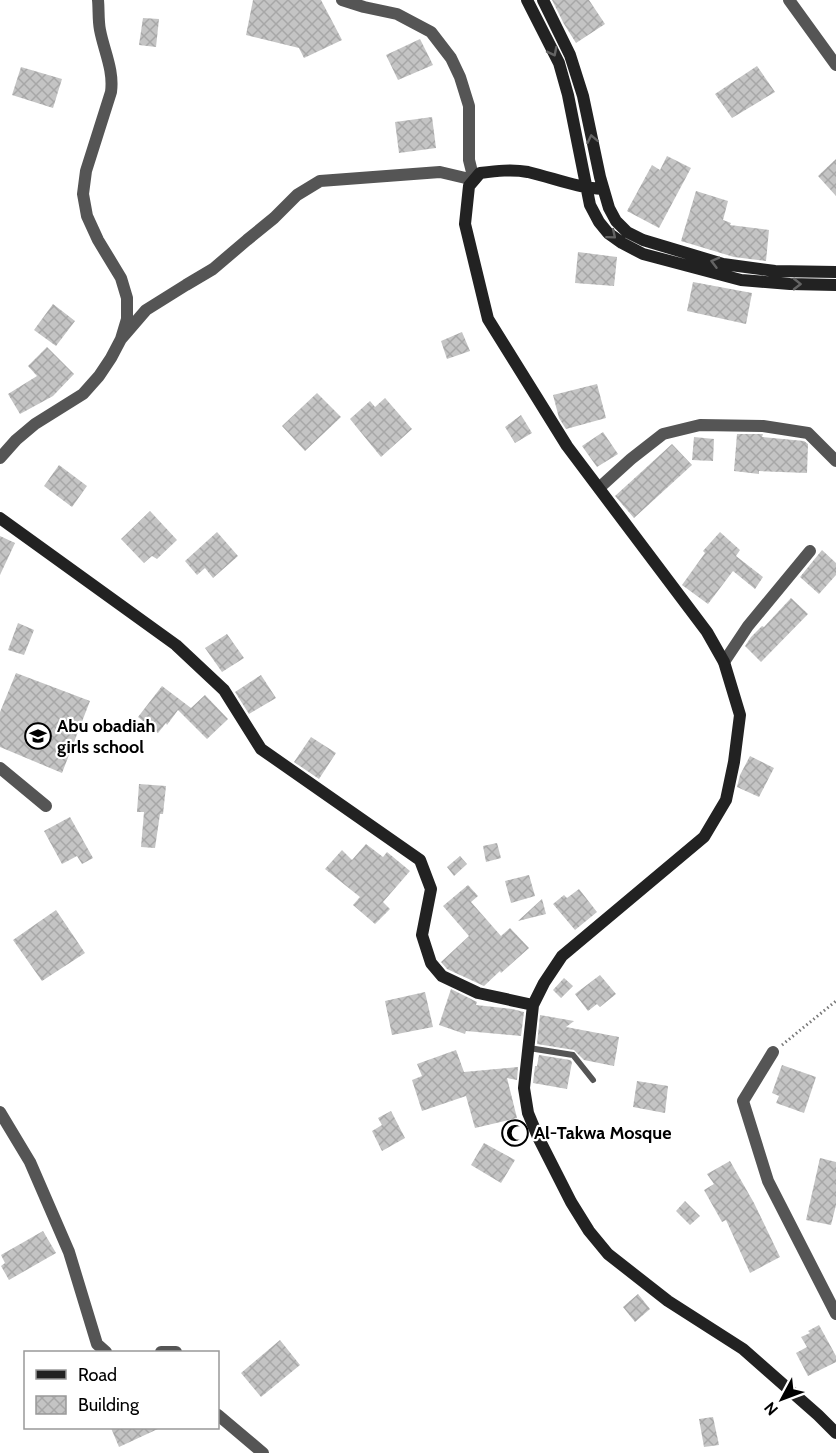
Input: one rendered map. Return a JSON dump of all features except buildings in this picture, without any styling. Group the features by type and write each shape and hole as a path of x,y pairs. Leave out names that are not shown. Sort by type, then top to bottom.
{"street":[{"path":"0,458 35,424 83,394 111,358 121,339 127,319 127,298 121,278 98,240 87,216 83,194 86,171 111,93 112,81 99,27 99,0"},
{"path":"342,0 397,14 422,27 431,32 451,58 469,106 469,159 474,180"},
{"path":"527,0 559,63 568,95 590,205 598,222 608,233 643,254 741,280 836,285"},
{"path":"543,0 570,55 583,96 609,208 616,221 627,232 644,240 723,264 775,271 836,272"},
{"path":"789,0 836,65"},
{"path":"121,339 146,310 213,269 274,218 297,195 320,181 440,172 474,180"},
{"path":"603,189 586,189 525,172 480,173 469,186 465,224 488,319 567,446 707,632 724,662 740,715 726,800 704,837 562,956 544,983 533,1005 524,1088 528,1113 572,1202 589,1231 608,1254 668,1301 743,1349 836,1433"},
{"path":"599,488 663,434 700,425 763,426 808,433 836,461"},
{"path":"0,518 176,645 224,690 261,749 420,860 431,889 422,936 430,963 442,976 478,993 533,1005"},
{"path":"724,662 748,626 810,551"},
{"path":"0,768 46,806"},
{"path":"773,1052 744,1101 768,1181 836,1314"},
{"path":"0,1112 30,1162 69,1252 96,1344 104,1351"},
{"path":"219,1416 263,1453"}],"lane":[{"path":"529,1048 573,1055 593,1080"}],"path":[{"path":"773,1052 836,1001"}],"place":[{"name":"Abu obadiah girls school","path":"38,736"},
{"name":"Al-Takwa Mosque","path":"515,1133"}]}
